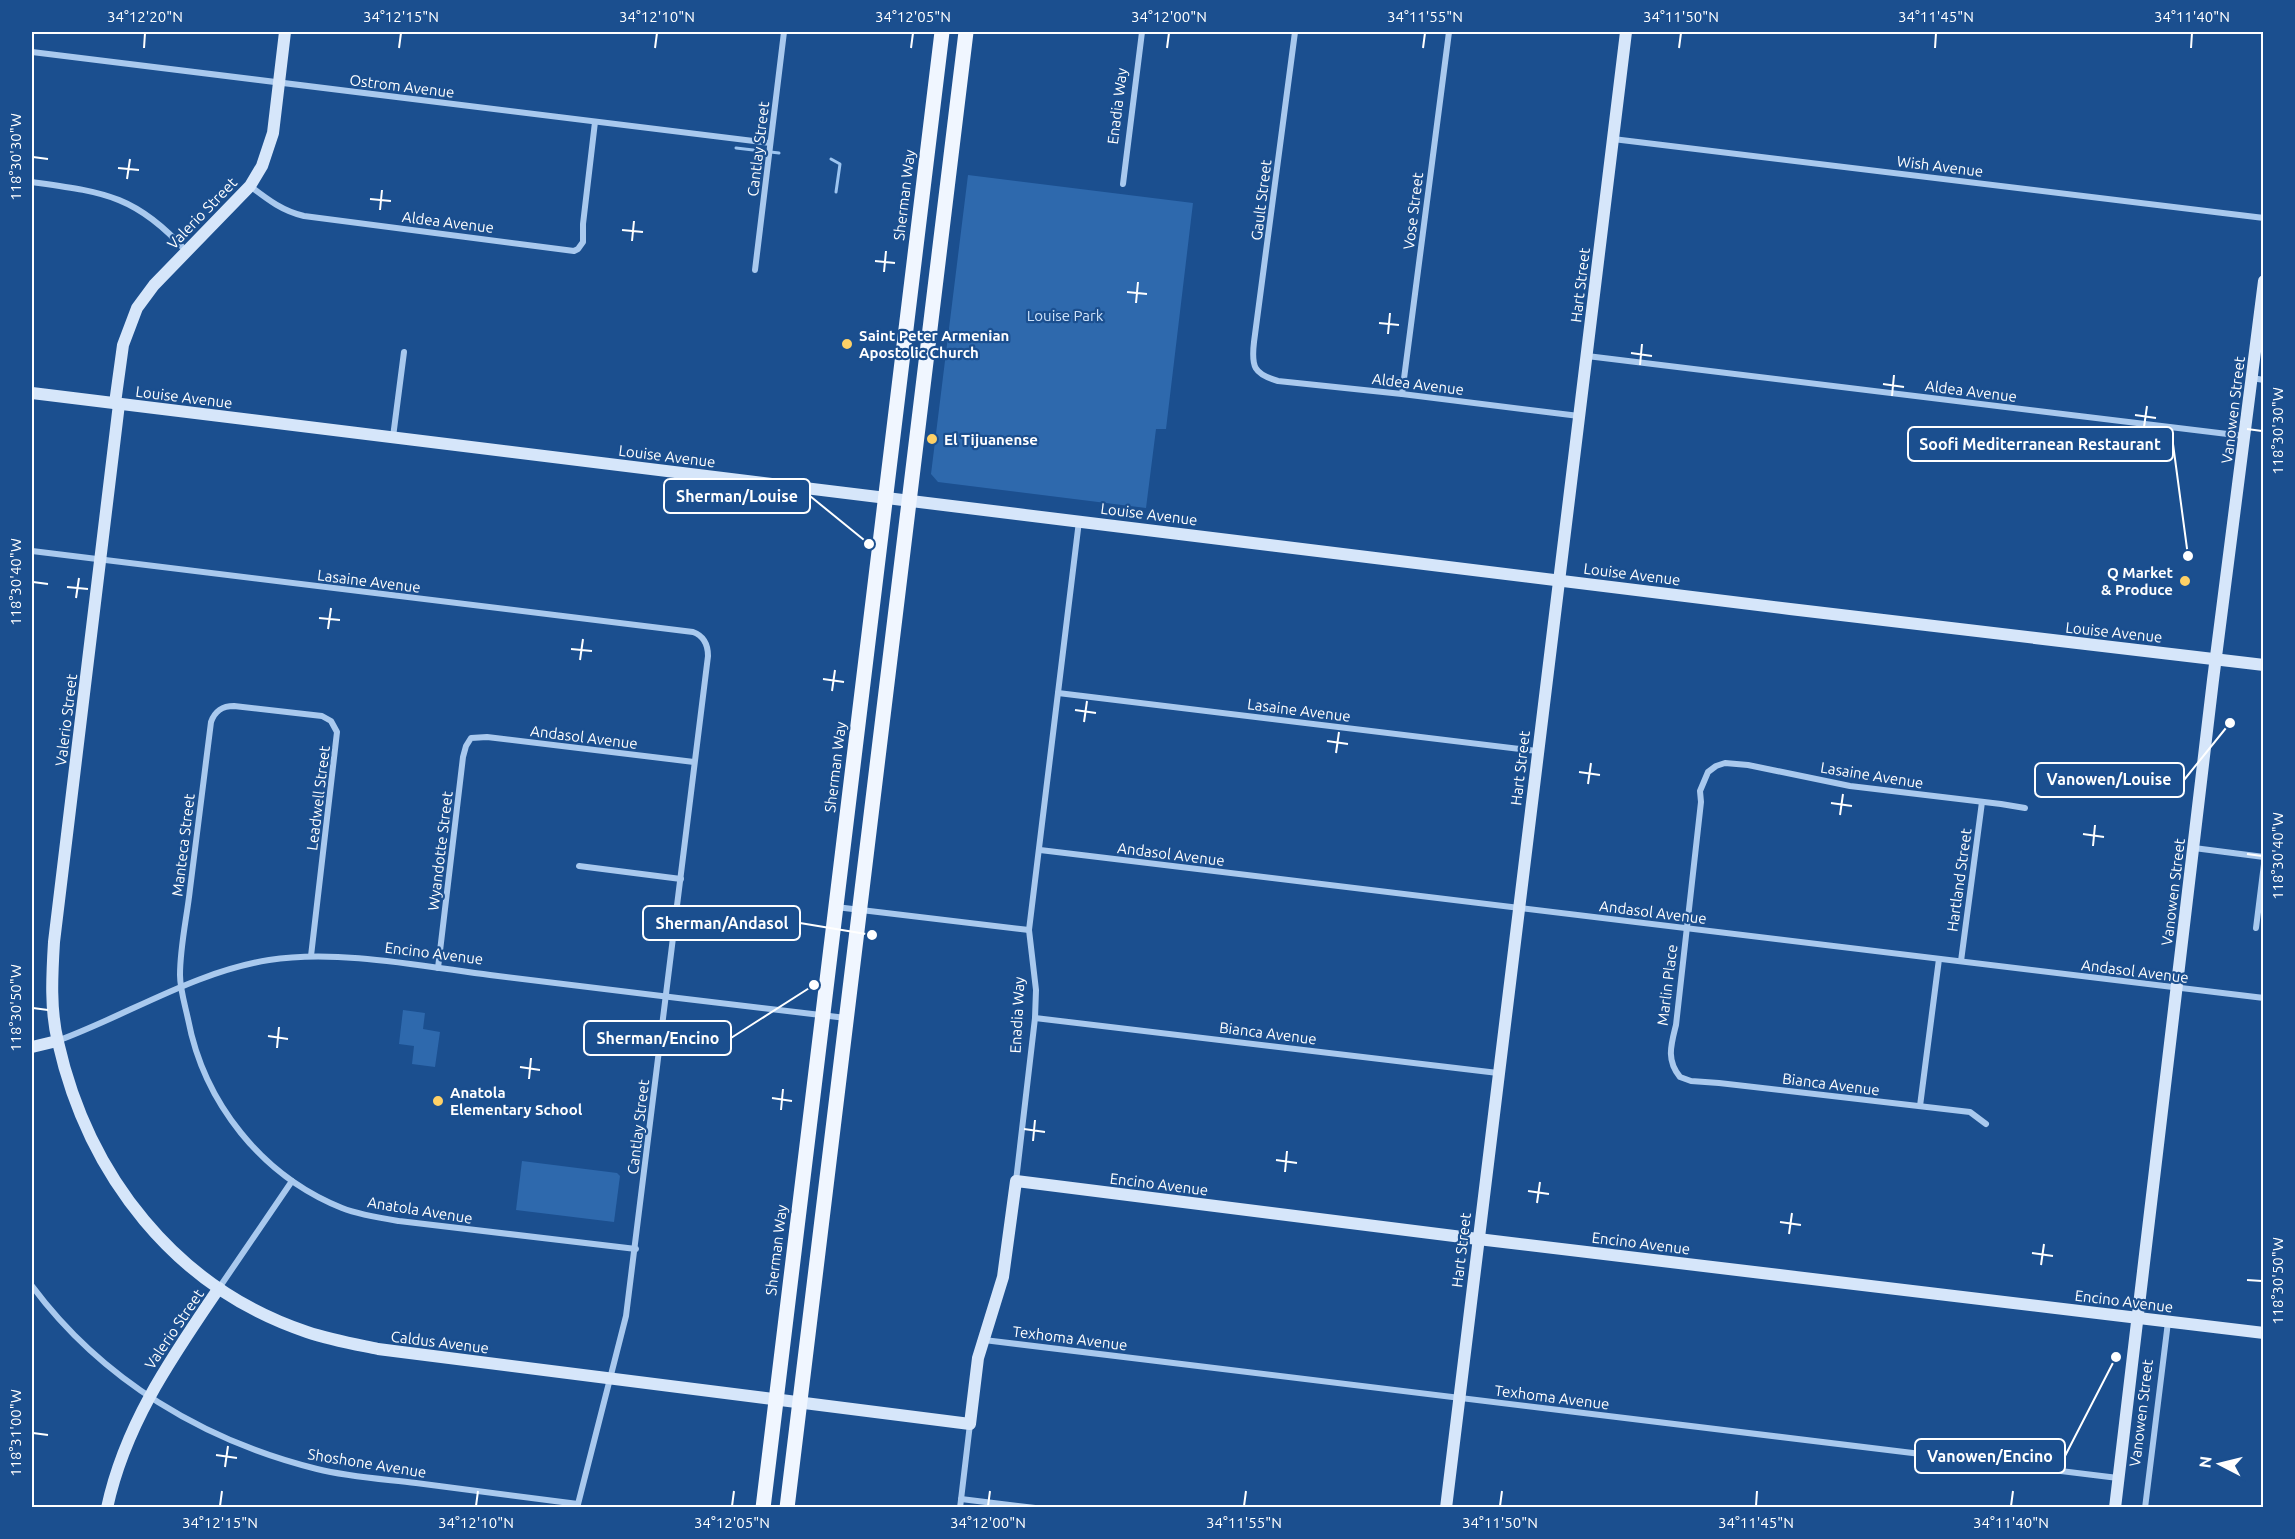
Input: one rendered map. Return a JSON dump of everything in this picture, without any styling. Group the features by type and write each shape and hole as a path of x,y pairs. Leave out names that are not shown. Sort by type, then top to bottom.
{"main road":[{"name":"Sherman Way","path":"763,1508 942,32"},
{"path":"788,1508 966,32"}],"street":[{"name":"Valerio Street","path":"57,1041 53,994 54,942 100,560 123,345 132,317 148,292 250,186 262,166 270,145 285,32"},
{"name":"Cantlay Street","path":"755,270 784,32"},
{"name":"Enadia Way","path":"1123,184 1142,32"},
{"name":"Gault Street","path":"1256,370 1252,355 1295,32"},
{"name":"Vose Street","path":"1402,394 1449,32"},
{"name":"Hart Street","path":"1446,1508 1626,32"},
{"name":"Ostrom Avenue","path":"32,52 770,143"},
{"name":"Aldea Avenue","path":"250,186 277,206 290,213 304,216 554,247 569,251 578,249 583,242 595,122"},
{"name":"Wish Avenue","path":"1613,139 2264,218"},
{"path":"32,183 88,190 121,200 141,210 163,226 186,251"},
{"name":"Vanowen Street","path":"2115,1508 2216,659 2245,436 2258,379 2264,281"},
{"path":"393,438 404,352"},
{"name":"Aldea Avenue","path":"1587,356 2245,436"},
{"name":"Aldea Avenue","path":"1256,370 1278,381 1579,416"},
{"name":"Louise Avenue","path":"32,393 2264,665"},
{"name":"Enadia Way","path":"960,1508 978,1358 1004,1276 1016,1181 1035,1018 1036,990 1029,930 1079,520"},
{"name":"Lasaine Avenue","path":"32,552 693,632 702,638"},
{"name":"Cantlay Street","path":"578,1506 626,1316 636,1249 708,656 708,649 702,638"},
{"name":"Lasaine Avenue","path":"1058,693 1538,751"},
{"name":"Leadwell Street","path":"220,709 234,706 322,717 328,719 337,732 311,956"},
{"name":"Manteca Street","path":"182,987 182,956 211,723 220,709"},
{"name":"Andasol Avenue","path":"471,738 483,736 694,762"},
{"name":"Wyandotte Street","path":"438,968 463,757 471,738"},
{"name":"Lasaine Avenue","path":"1716,765 1748,765 1850,786 2025,808"},
{"name":"Marlin Place","path":"1673,1069 1670,1049 1676,1025 1701,802 1700,790 1708,772 1716,765"},
{"name":"Hartland Street","path":"1960,961 1982,802"},
{"path":"2194,848 2264,857"},
{"name":"Andasol Avenue","path":"1040,850 2264,998"},
{"path":"2256,928 2264,864"},
{"path":"579,866 681,879"},
{"path":"836,907 1029,930"},
{"name":"Encino Avenue","path":"32,1047 57,1041 204,977 251,963 311,956 438,968 847,1018"},
{"path":"1920,1106 1939,959"},
{"name":"Anatola Avenue","path":"182,987 191,1036 201,1067 213,1093 237,1130 260,1154 292,1181 342,1207 370,1216 636,1249"},
{"name":"Bianca Avenue","path":"1035,1018 1498,1073"},
{"name":"Caldus Avenue","path":"57,1041 78,1110 89,1137 109,1173 150,1228 173,1251 219,1288 244,1303 305,1332 390,1351 611,1377 970,1424"},
{"name":"Bianca Avenue","path":"1673,1069 1680,1077 1691,1081 1970,1112 1986,1124"},
{"name":"Valerio Street","path":"107,1508 128,1439 148,1397 292,1181"},
{"name":"Encino Avenue","path":"1016,1181 2264,1333"},
{"name":"Shoshone Avenue","path":"32,1286 76,1338 148,1397 238,1445 317,1469 355,1476 578,1506"},
{"name":"Vanowen Street","path":"2145,1508 2168,1322"},
{"name":"Texhoma Avenue","path":"983,1340 2118,1478"},
{"path":"962,1499 1035,1508"}],"green space":[{"name":"Louise Park","path":"968,175 1193,203 1166,429 1156,429 1146,508 938,482 931,474"},
{"path":"403,1010 425,1013 423,1029 440,1032 435,1067 412,1064 414,1046 399,1044"},
{"path":"522,1161 617,1173 620,1176 614,1222 516,1210"}],"waterway":[{"path":"736,148 779,153"},
{"path":"831,159 840,164 836,192"}],"place":[{"name":"Saint Peter Armenian Apostolic Church","path":"847,344"},
{"name":"El Tijuanense","path":"932,439"},
{"name":"Sherman/Louise","path":"869,544"},
{"name":"Soofi Mediterranean Restaurant","path":"2188,556"},
{"name":"Q Market & Produce","path":"2185,581"},
{"name":"Vanowen/Louise","path":"2230,723"},
{"name":"Sherman/Andasol","path":"872,935"},
{"name":"Sherman/Encino","path":"814,985"},
{"name":"Anatola Elementary School","path":"438,1101"},
{"name":"Vanowen/Encino","path":"2116,1357"}]}
